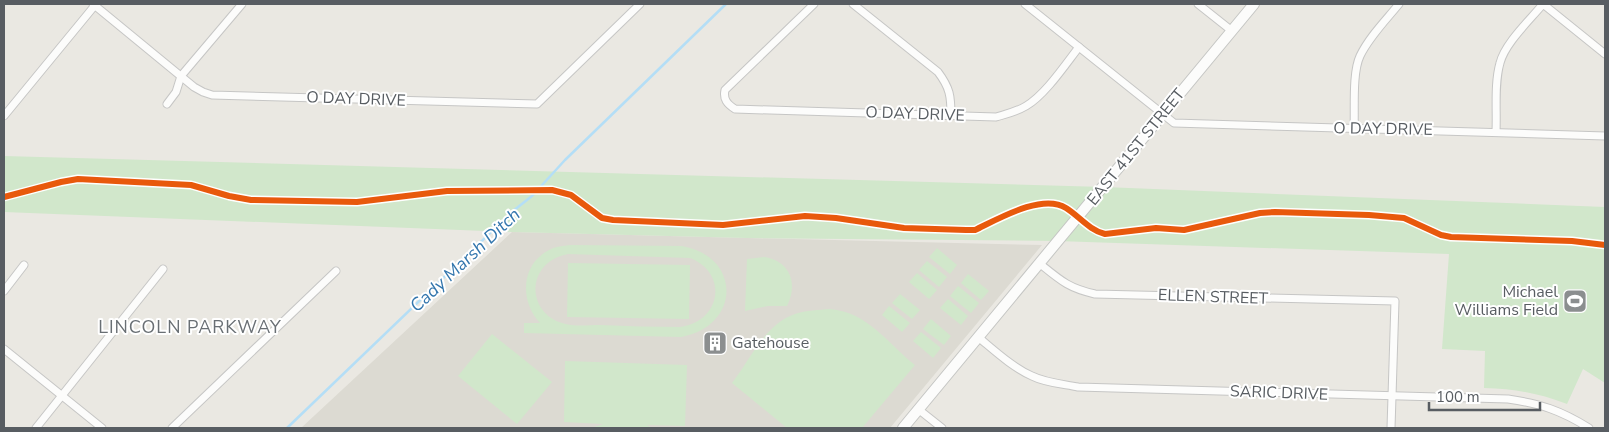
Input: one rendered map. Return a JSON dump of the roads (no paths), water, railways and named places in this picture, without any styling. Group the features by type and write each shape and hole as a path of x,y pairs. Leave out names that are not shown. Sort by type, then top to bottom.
{"street":[{"path":"4,116 95,4"},
{"name":"O DAY DRIVE","path":"95,4 181,76 203,92 212,95 537,104 640,4"},
{"path":"167,104 176,92 181,76 242,4"},
{"name":"O DAY DRIVE","path":"814,4 725,90 726,102 735,109 996,117 1013,113 1027,106 1039,96 1079,47"},
{"path":"853,4 938,72 947,85 951,97 951,116"},
{"name":"O DAY DRIVE","path":"1025,4 1174,123 1605,136"},
{"path":"1198,4 1232,31"},
{"name":"EAST 41ST STREET","path":"903,428 1254,4"},
{"path":"1354,129 1356,72 1359,58 1367,44 1399,4"},
{"path":"1496,132 1500,61 1507,48 1543,4 1605,54"},
{"name":"ELLEN STREET","path":"1039,263 1064,283 1077,290 1095,294 1395,301 1392,397"},
{"path":"4,291 24,265"},
{"path":"36,428 163,269"},
{"path":"172,428 336,271"},
{"name":"SARIC DRIVE","path":"978,337 1014,366 1034,377 1053,383 1078,387 1508,399 1530,402 1550,408 1571,417 1588,428"},
{"path":"4,349 102,428"},
{"path":"1391,428 1392,397"},
{"path":"918,410 942,428"}],"waterway":[{"name":"Cady Marsh Ditch","path":"287,428 513,211 532,196 565,160 726,4"}],"place":[{"name":"Michael Williams Field","path":"1575,301"},
{"name":"Gatehouse","path":"715,343"}],"district":[{"name":"LINCOLN PARKWAY","path":"190,327"}]}
